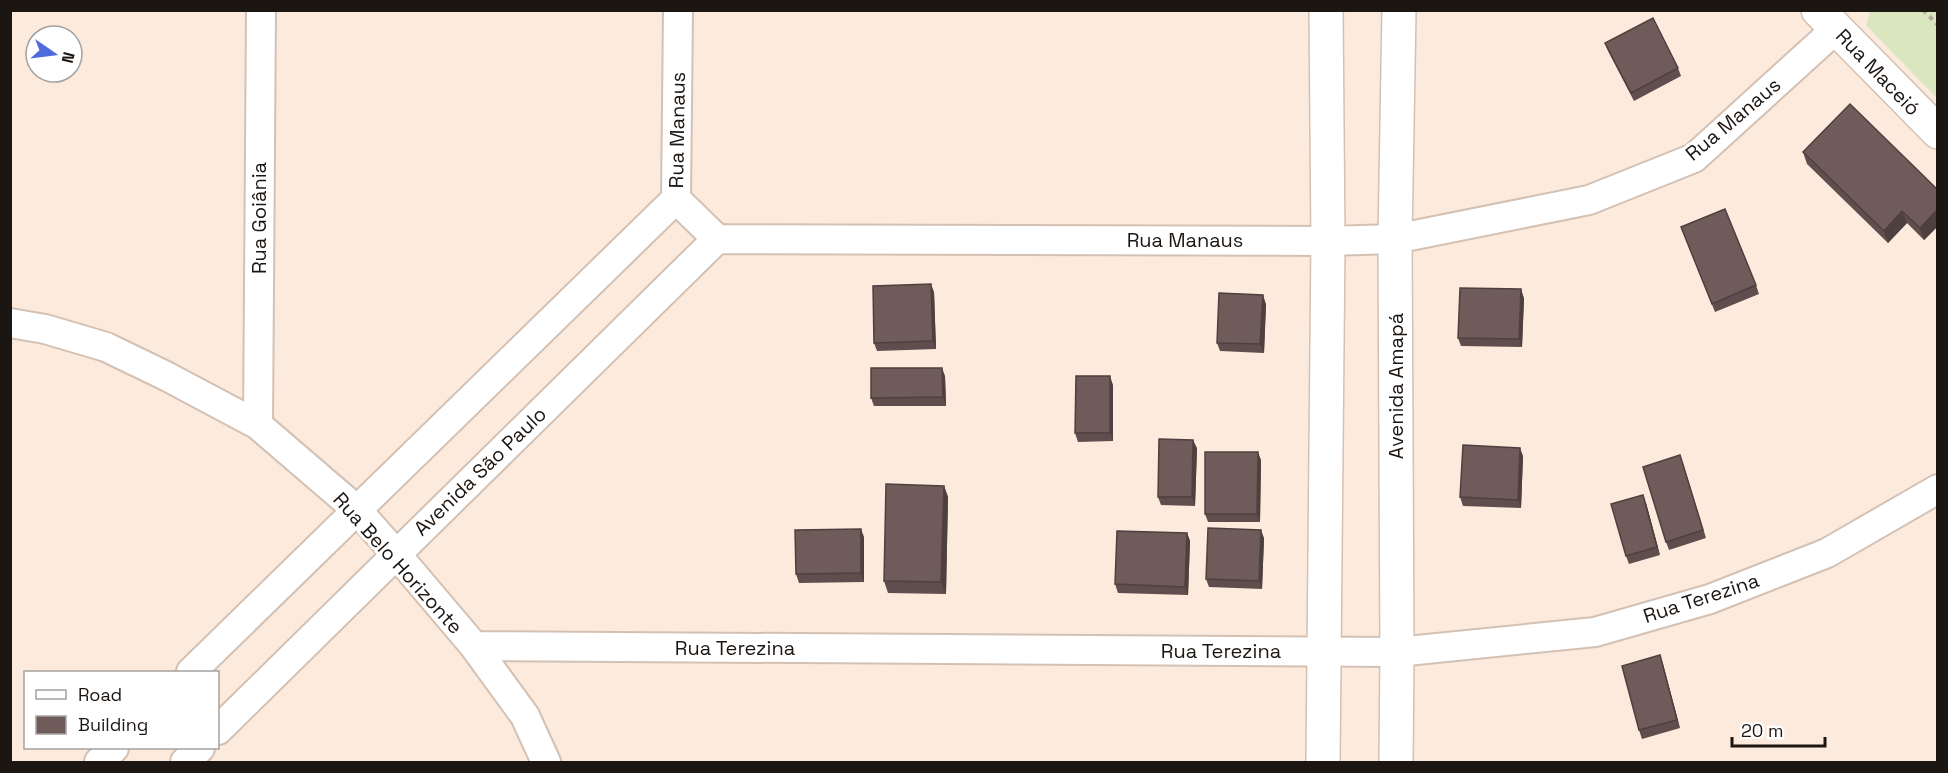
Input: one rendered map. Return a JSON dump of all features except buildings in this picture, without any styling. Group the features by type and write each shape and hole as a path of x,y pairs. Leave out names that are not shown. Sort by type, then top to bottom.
{"street":[{"name":"Rua Goiânia","path":"258,425 261,10"},
{"name":"Rua Manaus","path":"678,10 676,199 717,239 1328,241 1395,239 1589,200 1694,158 1827,20"},
{"path":"1323,762 1328,241 1326,10"},
{"name":"Avenida Amapá","path":"1396,762 1398,652 1395,239 1399,10"},
{"name":"Rua Maceió","path":"1827,20 1938,132"},
{"path":"192,671 676,199"},
{"name":"Avenida São Paulo","path":"219,729 717,239"},
{"name":"Rua Belo Horizonte","path":"10,323 45,329 106,347 258,425 357,510 396,554 474,646 525,716 546,762"},
{"name":"Rua Terezina","path":"474,646 1398,652 1595,632 1710,599 1827,553 1938,489"},
{"path":"185,762 198,749"}],"path":[{"path":"1923,10 1938,25"}],"green space":[{"path":"1870,11 1937,11 1937,98 1866,25"}]}
